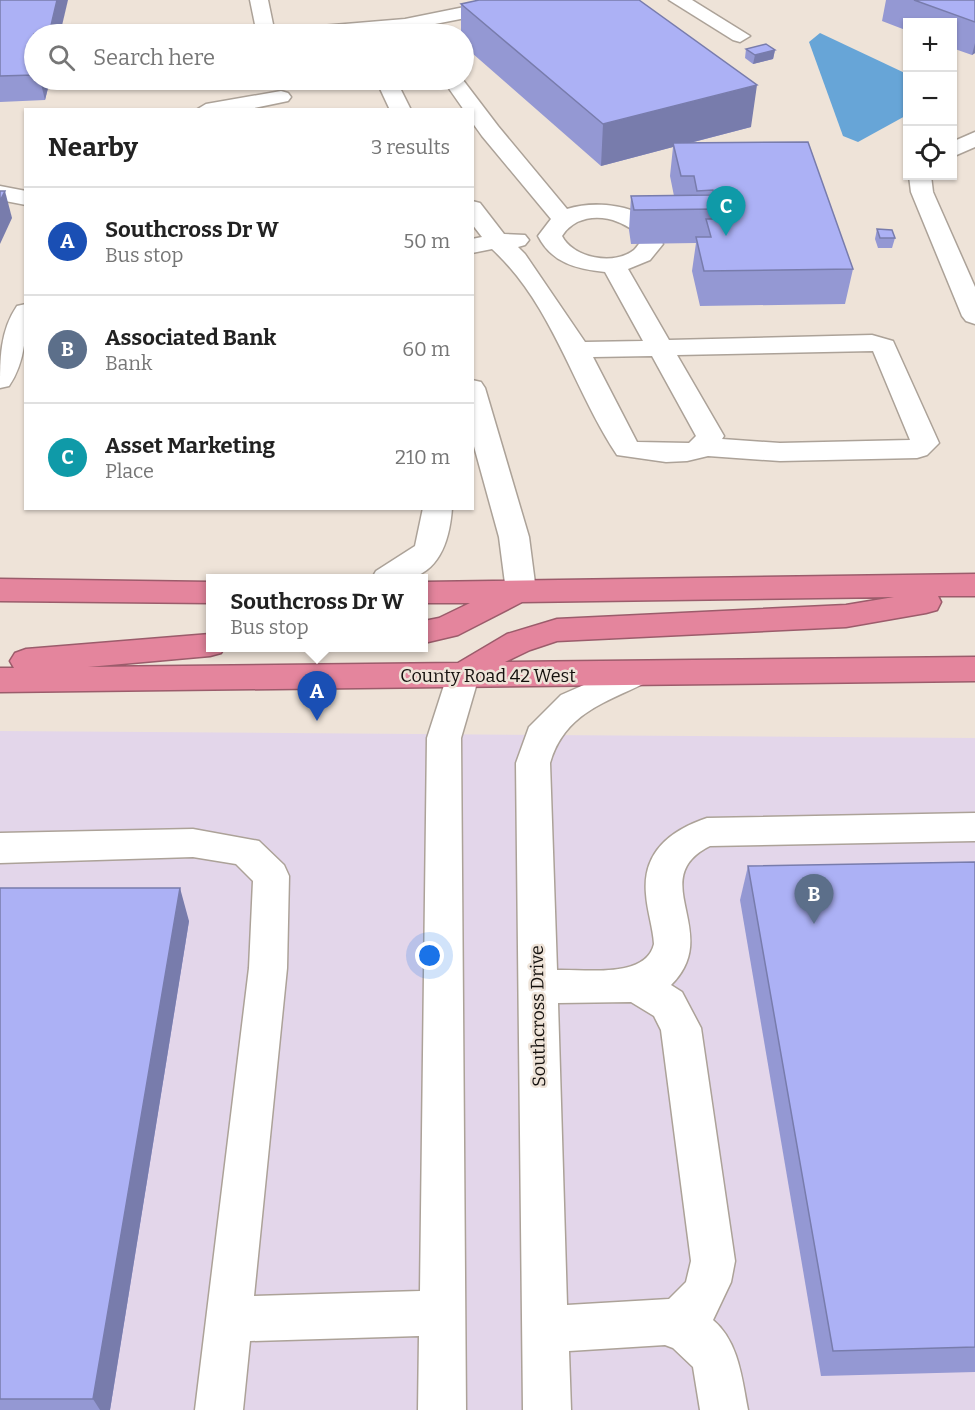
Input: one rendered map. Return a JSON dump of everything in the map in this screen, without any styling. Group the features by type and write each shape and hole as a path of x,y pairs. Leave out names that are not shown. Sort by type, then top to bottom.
{"highway":[{"path":"428,593 975,585"},
{"path":"0,590 206,592"},
{"path":"428,631 447,627 521,591"},
{"path":"463,676 495,651 533,635 557,630 846,616 975,593"},
{"path":"0,664 206,645"},
{"name":"County Road 42 West","path":"0,680 634,675 975,669"}],"street":[{"path":"259,0 264,24"},
{"path":"407,24 527,0"},
{"path":"678,0 740,36"},
{"path":"391,90 399,108"},
{"path":"460,90 473,108"},
{"path":"216,108 281,95"},
{"path":"474,109 557,228 556,248 580,261 613,264 641,255 649,237 629,216 614,213 583,213 557,228 485,243"},
{"path":"957,148 975,138"},
{"path":"920,180 922,192 975,316"},
{"path":"0,193 24,198"},
{"path":"474,213 485,243 517,260 578,350 627,449 640,452 695,452 705,447 780,452 917,448 925,444 884,346 872,343 578,350"},
{"path":"613,264 710,436 705,447"},
{"path":"0,380 24,316"},
{"path":"474,395 514,537 521,591"},
{"path":"396,574 423,559 435,539 438,510"},
{"name":"Southcross Drive","path":"547,1410 533,763 541,736 573,704 634,675"},
{"path":"442,1410 444,738 463,676"},
{"path":"538,987 636,985 656,978 669,965 673,945 664,878 670,858 685,842 707,832 975,826"},
{"path":"0,848 193,843 246,851 271,876 267,969 219,1410"},
{"path":"636,985 668,1004 681,1028 712,1261 710,1282 703,1297 694,1309 669,1324"},
{"path":"229,1318 442,1313"},
{"path":"545,1329 669,1324 690,1330 703,1340 716,1358 724,1410"}],"shaded area":[{"path":"0,731 975,738 975,1410 0,1410"}],"water":[{"path":"820,33 903,72 903,117 858,142 843,136 809,42"}],"building":[{"path":"0,0 57,0 51,24 24,24 24,75 0,76"},
{"path":"479,0 639,0 757,85 603,124 461,4"},
{"path":"914,0 975,0 975,22"},
{"path":"766,44 775,50 755,55 746,49"},
{"path":"808,142 853,269 704,271 696,237 711,237 706,219 720,219 717,209 634,210 631,196 714,195 713,190 697,191 694,176 681,176 673,143"},
{"path":"0,191 5,191 0,201"},
{"path":"877,229 892,230 895,238 880,238"},
{"path":"975,862 975,1347 833,1351 748,866"},
{"path":"0,888 180,888 93,1399 0,1399"}],"place":[{"name":"Asset Marketing","path":"726,236"},
{"name":"Southcross Dr W","path":"317,721"},
{"name":"Associated Bank","path":"814,924"}]}
